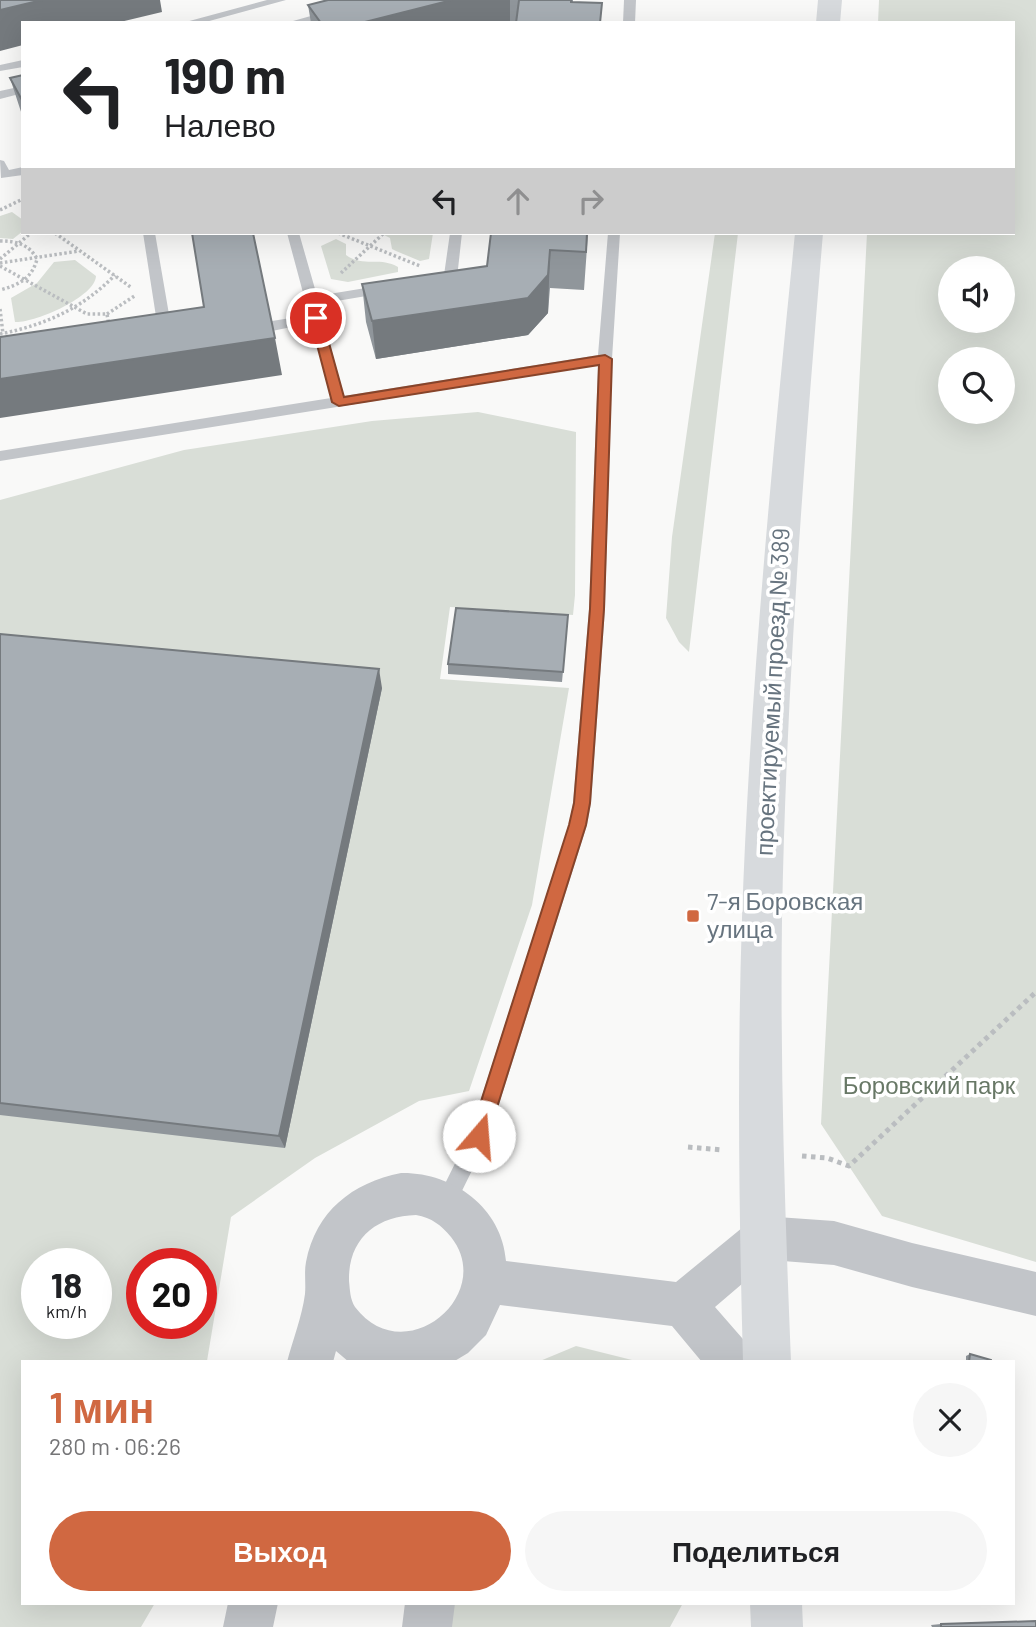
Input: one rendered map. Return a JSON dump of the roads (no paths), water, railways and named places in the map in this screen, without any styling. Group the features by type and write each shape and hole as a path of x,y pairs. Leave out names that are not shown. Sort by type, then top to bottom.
{"main road":[{"path":"828,21 830,0"},
{"name":"проектируемый проезд № 389","path":"766,1360 762,921 767,762 780,550 809,235"},
{"path":"776,1605 777,1627"}],"street":[{"path":"310,1360 327,1292 328,1260 339,1232 360,1209 388,1195 418,1194 446,1202 469,1222 483,1250 485,1281 475,1312 454,1337 426,1357 392,1356 362,1344 339,1322 327,1292"},
{"path":"683,1305 763,1238 834,1243 912,1265 1036,1294"},
{"path":"485,1281 683,1305 731,1360"},
{"path":"247,1627 252,1605"},
{"path":"427,1627 430,1605"}],"lane":[{"path":"212,0 221,14"},
{"path":"195,21 280,0"},
{"path":"629,21 630,0"},
{"path":"296,21 321,11 347,9"},
{"path":"0,68 21,63"},
{"path":"0,95 21,90"},
{"path":"0,164 5,175 21,171"},
{"path":"149,235 164,326"},
{"path":"294,235 339,402"},
{"path":"425,282 450,278 456,235"},
{"path":"446,1202 479,1136 578,825 582,803 597,609 605,359 614,235"},
{"path":"312,301 400,286"},
{"path":"272,326 316,318"},
{"path":"109,334 164,326 182,335"},
{"path":"0,456 605,359"}],"place":[{"name":"7-я Боровская улица","path":"693,916"}],"park label":[{"name":"Боровский парк","path":"929,1086"}]}
